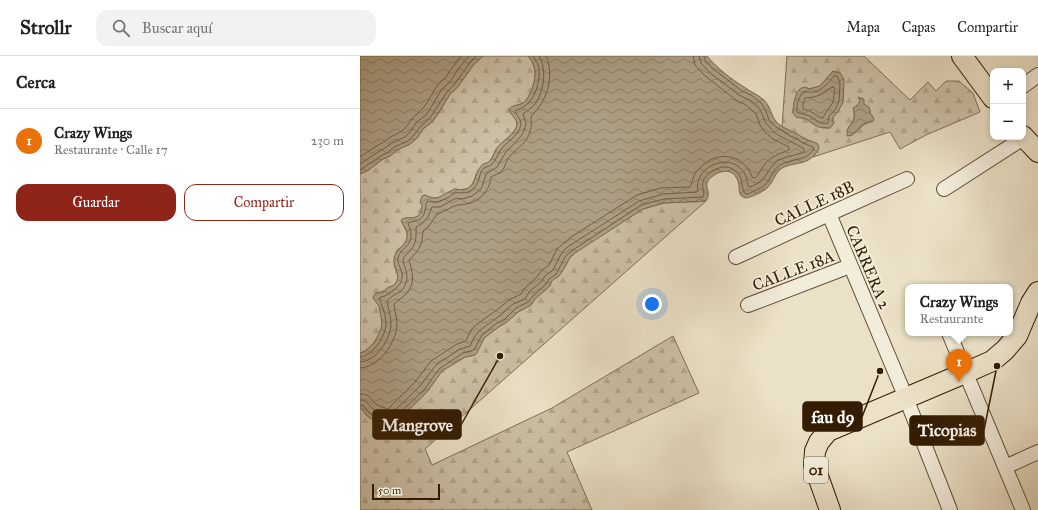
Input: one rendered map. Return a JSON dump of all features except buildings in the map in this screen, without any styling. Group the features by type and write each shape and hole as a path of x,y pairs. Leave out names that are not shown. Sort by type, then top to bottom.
{"highway":[{"path":"962,56 990,94"},
{"path":"1026,138 1038,152"},
{"path":"828,431 965,373 992,360 1008,347 1016,336 1031,303 1038,292"},
{"name":"01","path":"828,431 819,442 815,451 814,465 830,510"},
{"name":"01","path":"828,431 825,445 828,464 844,510"}],"street":[{"path":"1026,84 1038,75"},
{"path":"944,189 1018,140"},
{"name":"CALLE 18B","path":"736,258 907,179"},
{"name":"CARRERA 2","path":"829,214 906,398 950,510"},
{"name":"CALLE 18A","path":"748,305 850,266"},
{"path":"950,336 1023,510"},
{"path":"1004,467 1038,452"}],"green space":[{"path":"483,56 528,56 533,63 535,71 531,93 523,103 512,107 509,110 516,120 516,127 512,134 496,149 490,161 476,174 472,185 462,190 454,189 438,198 425,195 420,213 415,217 405,218 403,225 407,234 407,239 397,251 394,262 398,279 388,289 376,293 373,298 379,306 382,322 381,331 372,345 360,353 360,174 367,171 397,150 410,144 417,138 423,129 433,121 450,94 457,88 474,64"},
{"path":"787,56 864,56 910,100 928,82 936,91 946,81 959,81 973,93 980,112 926,135 900,149 890,132 813,157 818,150 818,144 782,127","holes":["833,71 843,94 843,102 838,112 833,117 834,123 830,128 823,128 815,125 793,113 795,97 799,90 806,87 809,89 820,86","860,101 870,110 873,117 871,122 867,123 850,136 847,130 854,117 853,108 857,106"]},
{"path":"706,201 425,449 432,465 552,408 673,336 699,393 567,452 592,510 360,510 360,407 367,416 381,424 392,425 427,392 442,371 465,357 475,355 484,338 518,312 531,305 535,299 550,286 551,282 558,277 569,259 578,250 643,209 664,203"}],"water":[{"path":"360,56 483,56 474,64 457,88 450,94 433,121 423,129 417,138 410,144 397,150 367,171 360,174"},
{"path":"528,56 707,56 729,77 764,100 779,124 805,139 816,143 819,146 819,149 809,160 802,163 788,165 781,169 767,188 750,197 745,198 741,195 738,181 735,176 731,172 725,171 715,174 708,181 708,198 706,201 664,203 643,209 572,255 562,272 551,282 550,286 535,299 531,305 518,312 507,322 484,338 475,355 465,357 442,371 427,392 392,425 381,424 367,416 360,407 360,353 364,352 374,343 381,329 382,323 379,306 373,298 374,295 385,292 387,288 394,285 398,278 394,259 407,236 407,231 401,221 402,219 415,217 420,214 422,205 420,202 422,196 425,195 431,198 437,198 455,189 467,189 473,184 478,170 483,164 490,161 499,145 512,134 516,128 517,122 509,110 515,105 521,104 526,100 531,93 535,79 534,67"},
{"path":"833,71 840,73 844,79 843,102 838,112 833,117 834,123 830,128 818,127 806,119 796,117 793,113 797,92 803,88 809,89 820,86"},
{"path":"858,97 864,99 864,104 869,107 870,113 874,120 861,126 854,134 847,136 848,128 854,117 853,108 857,106 860,101"}],"place":[{"name":"Mangrove","path":"500,356"},
{"name":"Ticopias","path":"997,366"},
{"name":"fau d9","path":"880,371"},
{"name":"Crazy Wings","path":"959,382"}]}
